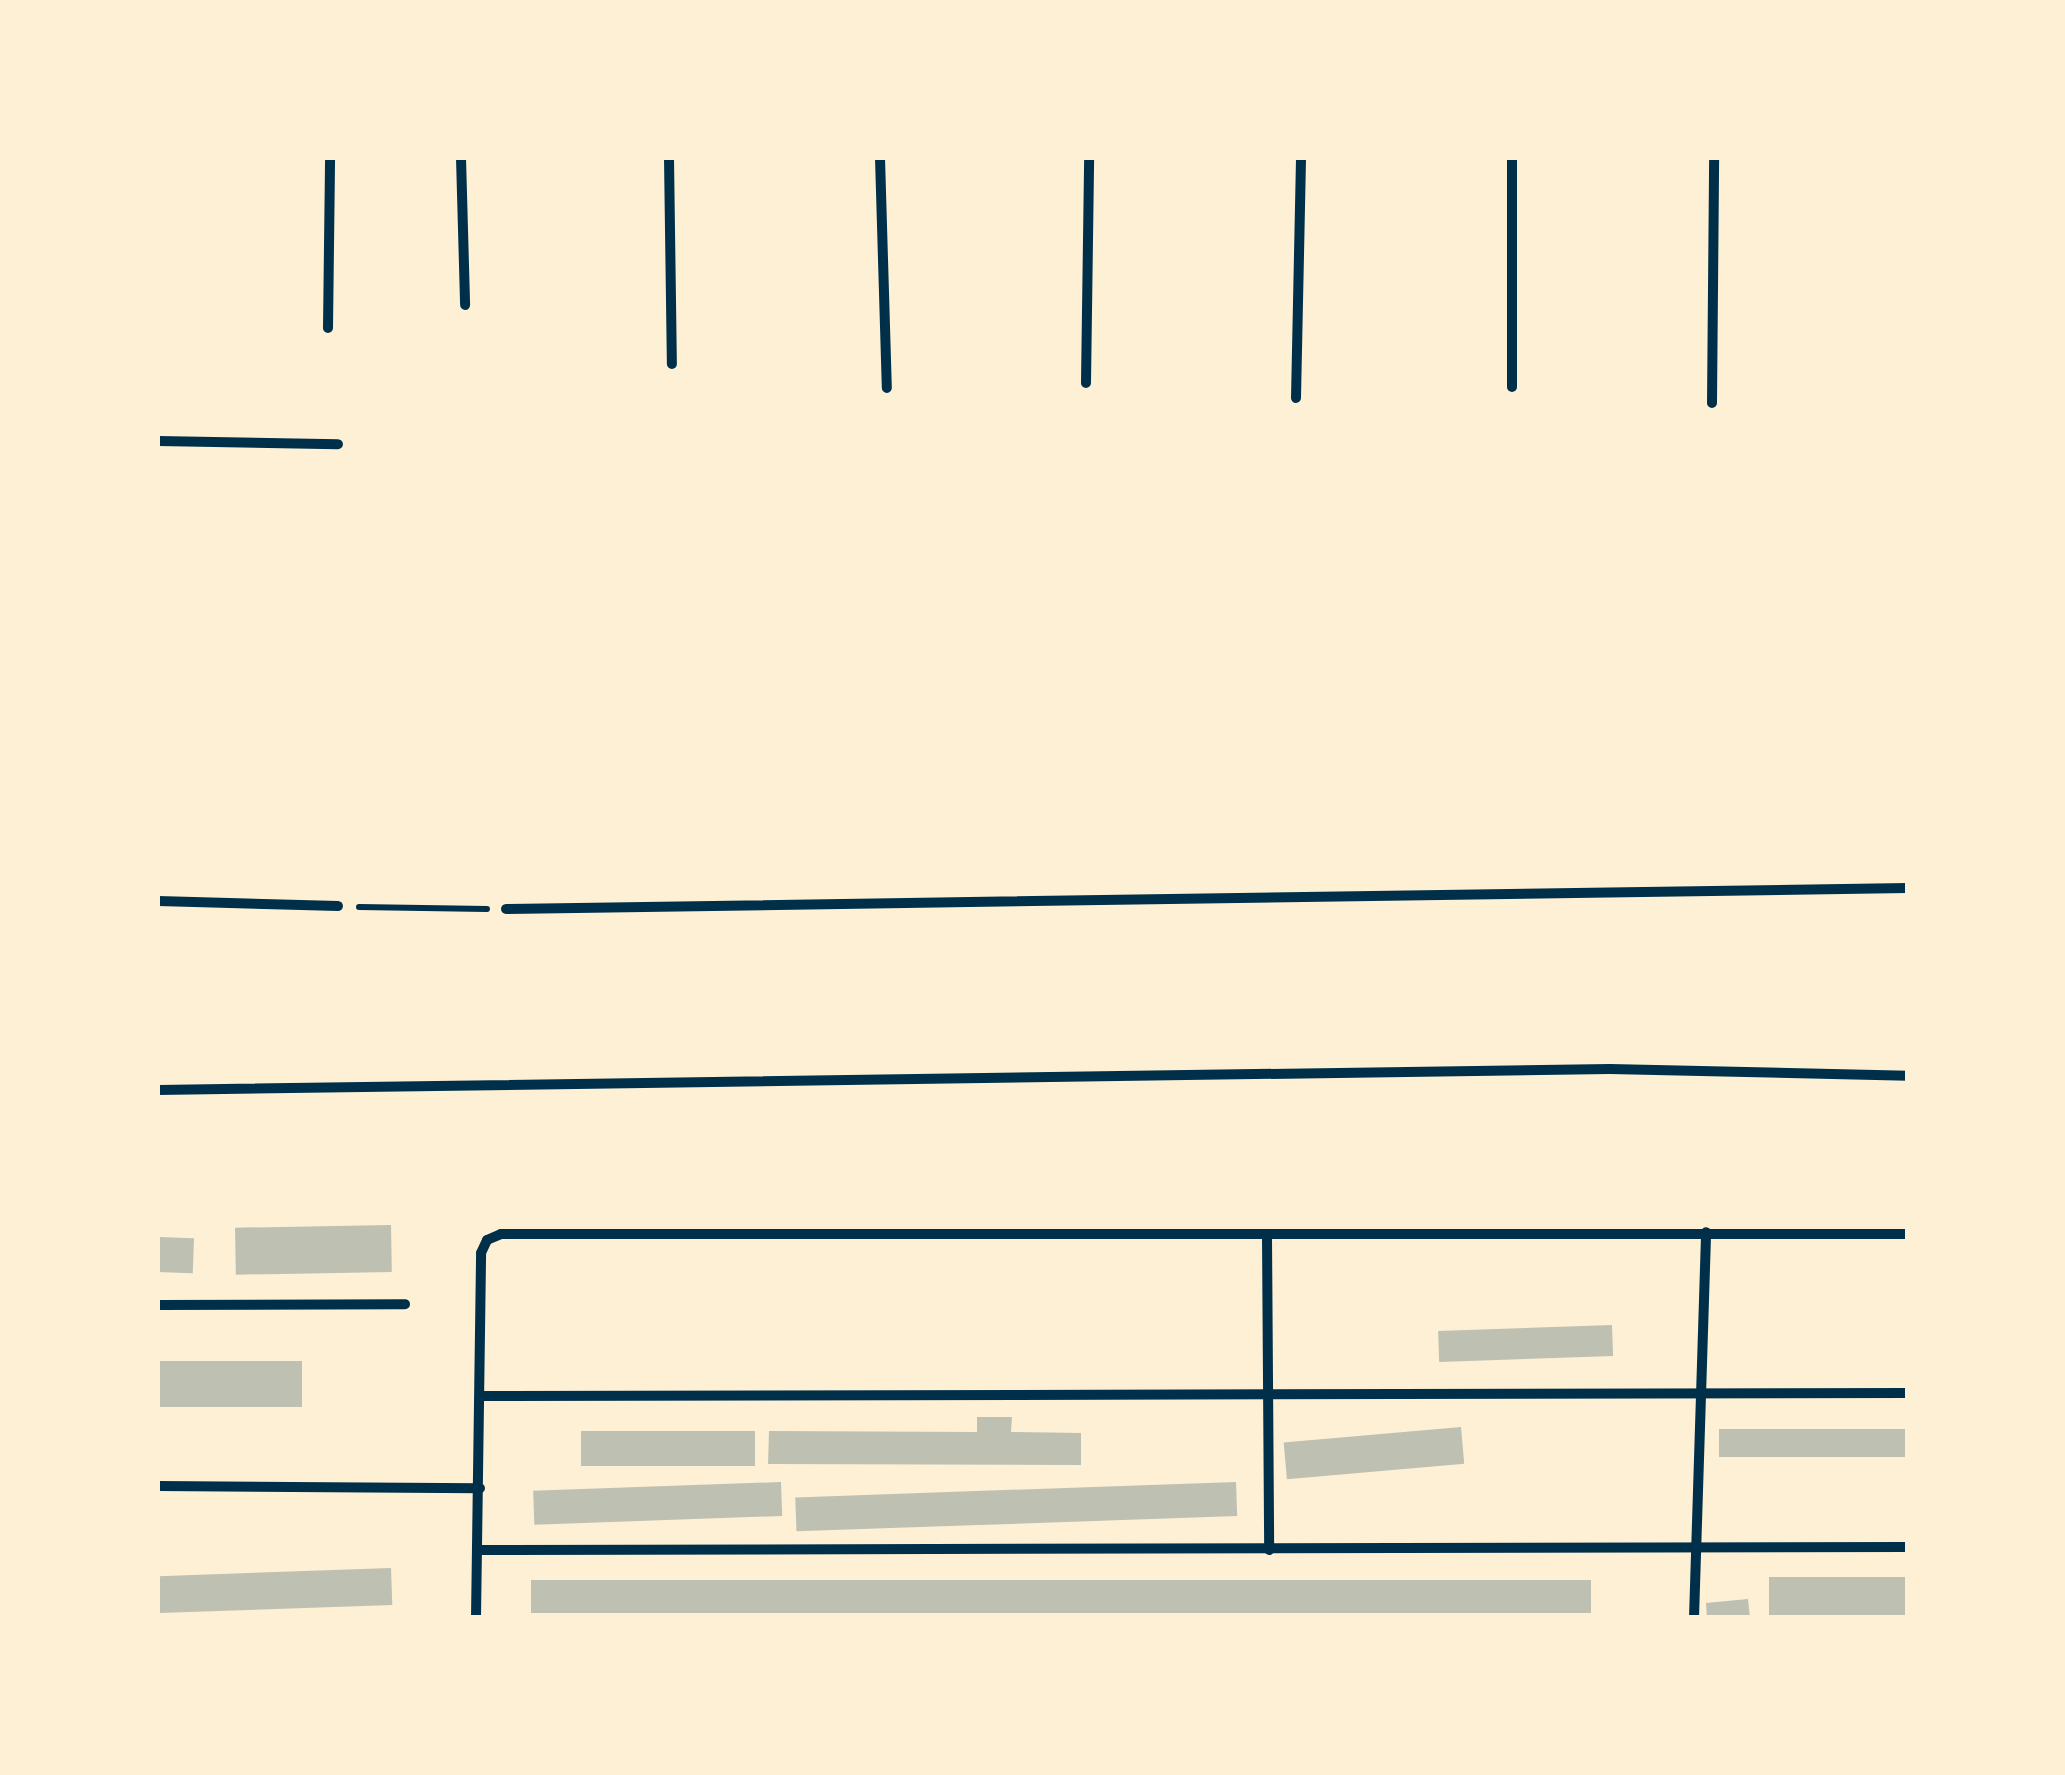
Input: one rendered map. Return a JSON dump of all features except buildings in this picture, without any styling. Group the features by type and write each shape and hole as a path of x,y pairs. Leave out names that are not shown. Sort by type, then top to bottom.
{"street":[{"path":"328,328 330,158"},
{"path":"461,158 465,304"},
{"path":"670,158 672,364"},
{"path":"880,158 887,388"},
{"path":"1086,383 1089,158"},
{"path":"1296,398 1302,158"},
{"path":"1512,158 1512,387"},
{"path":"1712,402 1714,158"},
{"path":"158,441 338,444"},
{"path":"506,909 1908,888"},
{"path":"158,901 338,906"},
{"path":"158,1090 1610,1068 1908,1076"},
{"path":"1694,1618 1692,1548 1706,1232"},
{"path":"476,1618 481,1253 487,1240 501,1234 1908,1234"},
{"path":"1266,1237 1272,1394 1268,1550"},
{"path":"158,1305 404,1304"},
{"path":"481,1396 1908,1392"},
{"path":"158,1486 480,1488"},
{"path":"478,1550 1908,1547"}],"path":[{"path":"338,906 506,909"}]}
